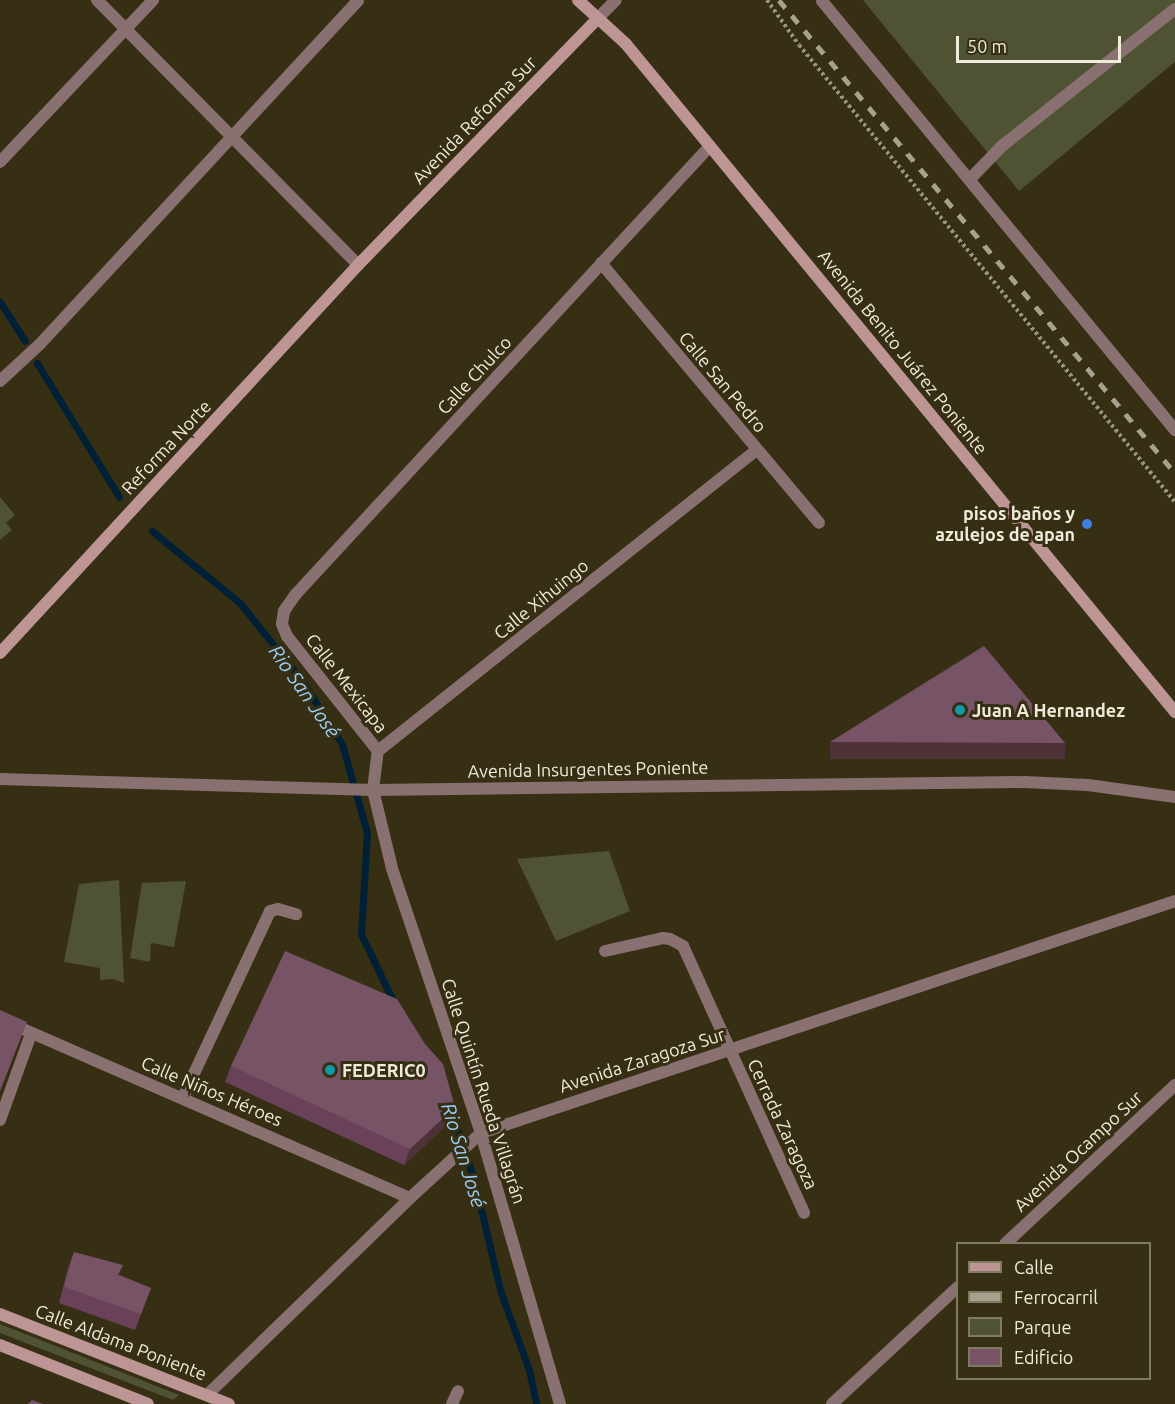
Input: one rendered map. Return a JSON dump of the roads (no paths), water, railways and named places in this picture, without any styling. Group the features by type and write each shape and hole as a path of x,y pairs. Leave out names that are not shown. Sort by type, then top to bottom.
{"main road":[{"name":"Avenida Benito Juárez Poniente","path":"578,0 626,44 1175,712"},
{"name":"Avenida Reforma Sur","path":"358,265 598,18"},
{"name":"Reforma Norte","path":"0,653 358,265"},
{"name":"Calle Aldama Poniente","path":"0,1314 203,1400 229,1404"},
{"path":"0,1345 148,1404"}],"street":[{"path":"97,0 358,265"},
{"path":"0,162 153,0"},
{"path":"0,381 40,344 358,0"},
{"name":"Avenida Reforma Sur","path":"598,18 616,0"},
{"path":"822,1 1175,430"},
{"path":"970,179 1002,146 1175,9"},
{"name":"Calle Chulco","path":"287,636 282,624 284,612 296,594 710,146"},
{"name":"Calle San Pedro","path":"601,263 819,523"},
{"name":"Calle Xihuingo","path":"378,752 756,450"},
{"name":"Calle Mexicapa","path":"287,636 378,752"},
{"path":"369,789 378,752"},
{"name":"Avenida Insurgentes Poniente","path":"0,779 369,789 1024,782 1088,785 1175,797"},
{"name":"Calle Quintín Rueda Villagrán","path":"369,789 411,928 482,1133 560,1404"},
{"name":"Avenida Zaragoza Sur","path":"203,1400 410,1198 482,1133 1175,901"},
{"path":"183,1097 267,917 273,909 296,914"},
{"name":"Cerrada Zaragoza","path":"605,951 663,939 670,939 683,946 689,954 729,1050 804,1213"},
{"name":"Calle Niños Héroes","path":"0,1019 410,1198"},
{"path":"0,1120 31,1034"},
{"name":"Avenida Ocampo Sur","path":"1007,1242 1175,1085"},
{"path":"832,1404 956,1288"},
{"path":"452,1404 458,1391"}],"waterway":[{"name":"Rio San José","path":"0,302 25,341"},
{"name":"Rio San José","path":"37,363 119,497"},
{"name":"Rio San José","path":"152,531 240,603 303,682 342,744 367,833 361,934 394,1003"},
{"name":"Rio San José","path":"450,1107 474,1180 501,1293 529,1370 536,1404"}],"railway":[{"path":"779,0 1175,473"}],"place":[{"name":"pisos baños y azulejos de apan","path":"1087,524"},
{"name":"Juan A Hernandez","path":"960,710"},
{"name":"FEDERIC0","path":"330,1070"}]}
